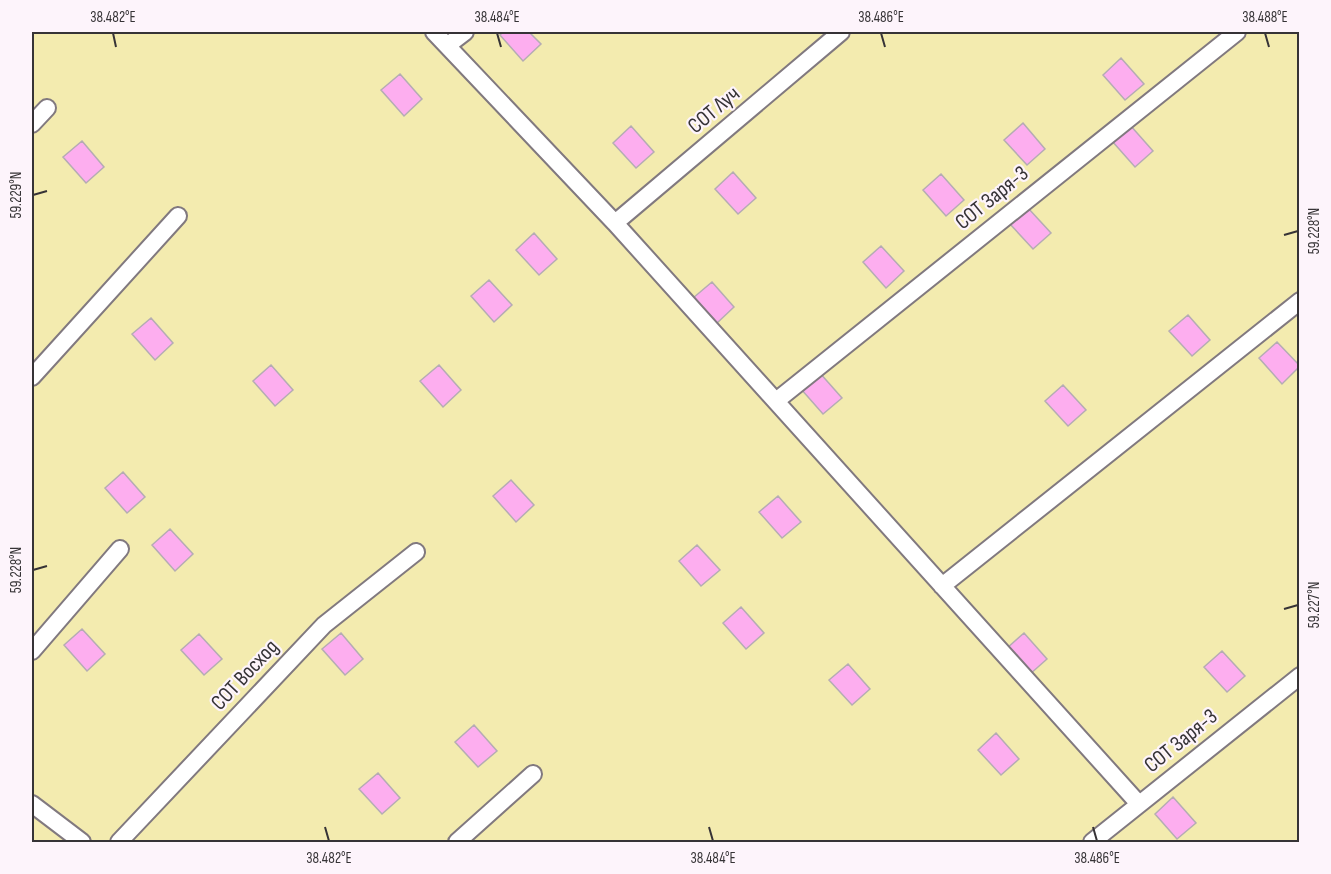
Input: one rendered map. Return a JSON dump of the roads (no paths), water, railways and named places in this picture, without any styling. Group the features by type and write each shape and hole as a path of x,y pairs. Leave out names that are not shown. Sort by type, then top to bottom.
{"street":[{"path":"434,32 615,223 1139,804"},
{"path":"448,45 465,32"},
{"name":"СОТ Луч","path":"615,223 841,32"},
{"name":"СОТ Заря-3","path":"776,401 1237,32"},
{"path":"32,124 47,108"},
{"path":"32,377 178,216"},
{"path":"942,586 1299,301"},
{"path":"32,651 120,549"},
{"name":"СОТ Восход","path":"119,843 324,625 416,552"},
{"name":"СОТ Заря-3","path":"1092,843 1299,676"},
{"path":"457,843 533,774"},
{"path":"32,804 82,843"}]}
